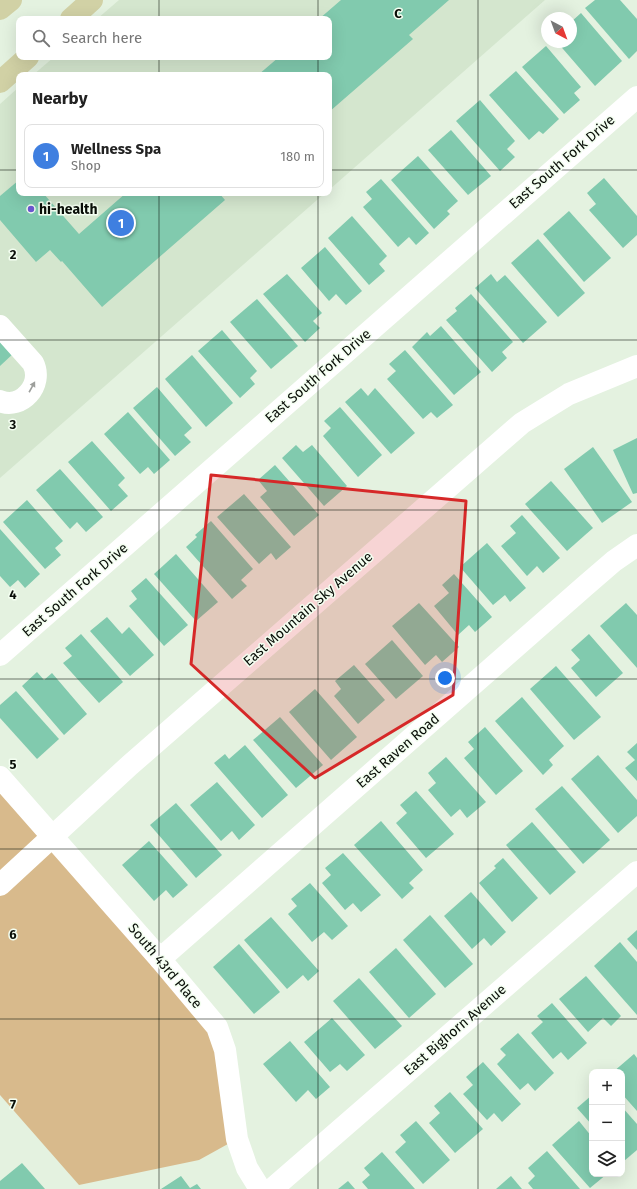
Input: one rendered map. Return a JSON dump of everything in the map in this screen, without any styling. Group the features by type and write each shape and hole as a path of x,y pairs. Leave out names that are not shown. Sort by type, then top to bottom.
{"main road":[{"path":"0,9 11,0"},
{"path":"74,16 92,0"},
{"path":"0,82 25,60"}],"street":[{"name":"East South Fork Drive","path":"0,656 637,97"},
{"path":"0,326 32,363 36,369 36,376 35,383 31,391 23,398 14,402 4,403 0,401"},
{"name":"East Mountain Sky Avenue","path":"0,885 130,765 522,423 569,394 637,366"},
{"name":"East Raven Road","path":"160,959 585,586 614,561 637,545"},
{"name":"South 43rd Place","path":"0,777 160,959 217,1027 225,1050 236,1139 247,1168 260,1189"},
{"name":"East Bighorn Avenue","path":"272,1189 637,872"}],"highlighted area":[{"path":"211,475 466,501 453,695 315,778 191,664"}],"shaded area":[{"path":"119,0 545,0 332,187 332,72 36,72 50,60 332,60 332,16 100,16"},
{"path":"16,90 16,196 322,196 0,478 0,104"},
{"path":"0,777 217,1027 237,1139 199,1160 79,1185 0,1095"}],"building":[{"path":"341,0 449,0 409,35 413,39 332,109 332,72 262,72 276,60 332,60 332,16 322,16"},
{"path":"595,0 620,0 637,19 637,51 629,59 585,8"},
{"path":"581,13 622,61 595,86 562,48 577,48 577,17"},
{"path":"544,48 548,48 581,87 574,93 580,100 564,114 522,67"},
{"path":"516,71 559,119 543,134 539,131 529,140 489,95"},
{"path":"480,100 515,141 507,149 515,157 500,171 456,121"},
{"path":"451,130 491,176 468,195 428,150"},
{"path":"418,156 458,201 447,211 450,214 434,229 391,180"},
{"path":"604,178 637,216 637,235 623,248 589,210 596,204 587,193"},
{"path":"381,179 429,233 416,245 409,237 398,247 363,207 372,199 366,192"},
{"path":"16,183 16,196 46,196 79,234 123,196 222,196 225,200 102,307 62,261 61,262 50,250 36,262 0,220 0,196"},
{"path":"569,211 611,258 584,282 543,234"},
{"path":"352,216 387,256 379,264 385,271 369,285 328,238"},
{"path":"538,239 585,293 558,317 511,263"},
{"path":"325,247 362,291 346,305 336,294 329,301 301,268"},
{"path":"287,274 322,313 313,321 320,328 305,342 263,294"},
{"path":"491,274 497,282 505,275 547,322 523,343 475,288"},
{"path":"471,294 513,342 502,352 507,358 492,372 446,320 457,311 455,308"},
{"path":"257,299 298,346 271,369 230,322"},
{"path":"441,326 481,372 454,395 412,347 427,332 430,336"},
{"path":"222,330 257,371 250,378 255,384 240,398 198,351"},
{"path":"0,335 15,352 0,366"},
{"path":"405,350 453,405 437,418 431,412 423,419 387,379 396,371 389,364"},
{"path":"192,355 233,403 206,427 165,379"},
{"path":"157,387 192,428 184,435 191,442 175,456 133,408"},
{"path":"361,388 368,396 375,388 415,433 391,454 345,402"},
{"path":"340,407 382,455 358,477 323,436 331,428 324,421"},
{"path":"128,412 170,460 154,474 148,467 140,474 104,434"},
{"path":"637,438 637,493 633,494 613,450"},
{"path":"92,441 125,478 118,485 128,496 111,511 68,462"},
{"path":"296,445 303,452 312,445 347,486 324,506 282,458"},
{"path":"593,447 632,502 602,523 564,469"},
{"path":"275,465 319,515 294,536 260,497 267,491 258,480"},
{"path":"60,469 103,517 86,532 77,522 70,529 36,490"},
{"path":"551,481 593,528 567,551 525,504"},
{"path":"244,494 291,547 276,560 271,553 259,564 217,517"},
{"path":"27,500 63,541 55,548 61,555 45,569 3,522"},
{"path":"522,515 560,558 543,573 537,566 527,576 501,546 516,533 510,526"},
{"path":"211,521 253,569 241,580 247,586 232,599 186,547 197,537 195,535"},
{"path":"0,529 40,574 25,588 18,580 10,587 0,576"},
{"path":"487,543 526,588 510,602 505,595 493,605 460,567"},
{"path":"176,554 218,602 196,621 154,574"},
{"path":"454,574 492,617 475,632 469,625 458,635 434,606 449,593 442,585"},
{"path":"146,578 188,625 164,646 129,606 137,599 131,591"},
{"path":"419,603 459,647 442,662 436,655 425,665 392,626"},
{"path":"626,603 637,615 637,668 600,626"},
{"path":"107,617 122,634 129,627 154,655 130,676 90,631"},
{"path":"81,634 123,682 99,703 63,663 72,656 65,648"},
{"path":"589,634 623,673 596,697 571,668 580,660 571,650"},
{"path":"392,640 423,676 396,699 365,664"},
{"path":"354,665 385,700 358,724 334,696 341,689 335,681"},
{"path":"556,666 601,717 574,740 530,689"},
{"path":"37,672 44,680 52,673 87,714 64,735 22,686"},
{"path":"315,689 357,737 331,760 289,712"},
{"path":"16,691 59,739 37,759 0,718 0,705"},
{"path":"522,697 564,746 549,760 553,765 543,775 495,721"},
{"path":"280,717 323,765 296,788 253,740"},
{"path":"485,727 523,771 496,795 464,758 474,749 468,742"},
{"path":"637,743 637,781 625,768 635,760 627,752"},
{"path":"245,745 288,795 262,818 214,763 225,754 229,759"},
{"path":"598,755 637,800 637,816 618,833 571,779"},
{"path":"446,757 486,802 467,818 460,809 451,817 428,790 436,783 428,773"},
{"path":"217,782 255,825 239,840 232,831 221,841 190,805"},
{"path":"562,786 610,840 583,864 535,809"},
{"path":"416,791 454,834 426,858 396,823 407,813 400,805"},
{"path":"176,803 222,855 196,878 150,825"},
{"path":"381,821 423,870 409,883 414,888 402,899 354,845"},
{"path":"532,822 576,872 550,895 506,845"},
{"path":"149,841 188,885 173,898 166,890 154,901 122,865"},
{"path":"343,853 381,895 361,912 353,903 345,910 322,883 331,875 325,868"},
{"path":"503,858 538,898 512,922 479,883 496,868 494,866"},
{"path":"310,883 348,926 332,940 324,932 312,942 288,914 297,906 291,899"},
{"path":"471,892 506,932 491,946 484,938 472,949 444,916"},
{"path":"430,915 473,964 445,988 403,940"},
{"path":"271,917 319,971 308,981 303,975 287,989 244,940"},
{"path":"637,930 637,950 627,939"},
{"path":"620,942 637,962 637,1015 594,966"},
{"path":"239,944 280,992 254,1014 213,967"},
{"path":"396,948 436,994 409,1018 369,972"},
{"path":"586,976 621,1016 611,1026 603,1018 588,1032 559,999"},
{"path":"359,978 402,1026 375,1049 333,1001"},
{"path":"552,1003 587,1043 568,1060 561,1052 553,1059 531,1033 543,1022 537,1016"},
{"path":"332,1018 365,1055 347,1071 340,1064 330,1072 304,1042"},
{"path":"518,1033 554,1073 535,1091 528,1083 520,1090 497,1064 506,1055 500,1049"},
{"path":"290,1041 330,1087 316,1099 308,1090 296,1102 263,1064"},
{"path":"634,1054 637,1058 637,1111 625,1097 625,1069 616,1069"},
{"path":"483,1062 521,1104 502,1122 494,1113 487,1120 463,1094 473,1085 466,1077"},
{"path":"450,1092 483,1129 455,1153 429,1123 440,1113 434,1106"},
{"path":"589,1098 589,1122 577,1108"},
{"path":"625,1110 637,1124 637,1150 625,1160"},
{"path":"416,1121 450,1160 423,1184 395,1152 406,1142 400,1135"},
{"path":"579,1121 589,1133 589,1177 603,1177 590,1188 552,1145"},
{"path":"547,1151 580,1189 533,1189 528,1183 535,1176 528,1168"},
{"path":"382,1152 415,1189 368,1189 362,1182 370,1175 364,1168"},
{"path":"22,1163 45,1189 0,1189 0,1181"},
{"path":"181,1176 190,1188 197,1184 201,1189 161,1189"},
{"path":"511,1176 522,1189 496,1189"},
{"path":"348,1181 355,1189 338,1189"}],"place":[{"name":"hi-health","path":"31,209"},
{"name":"Wellness Spa","path":"121,223"}]}
